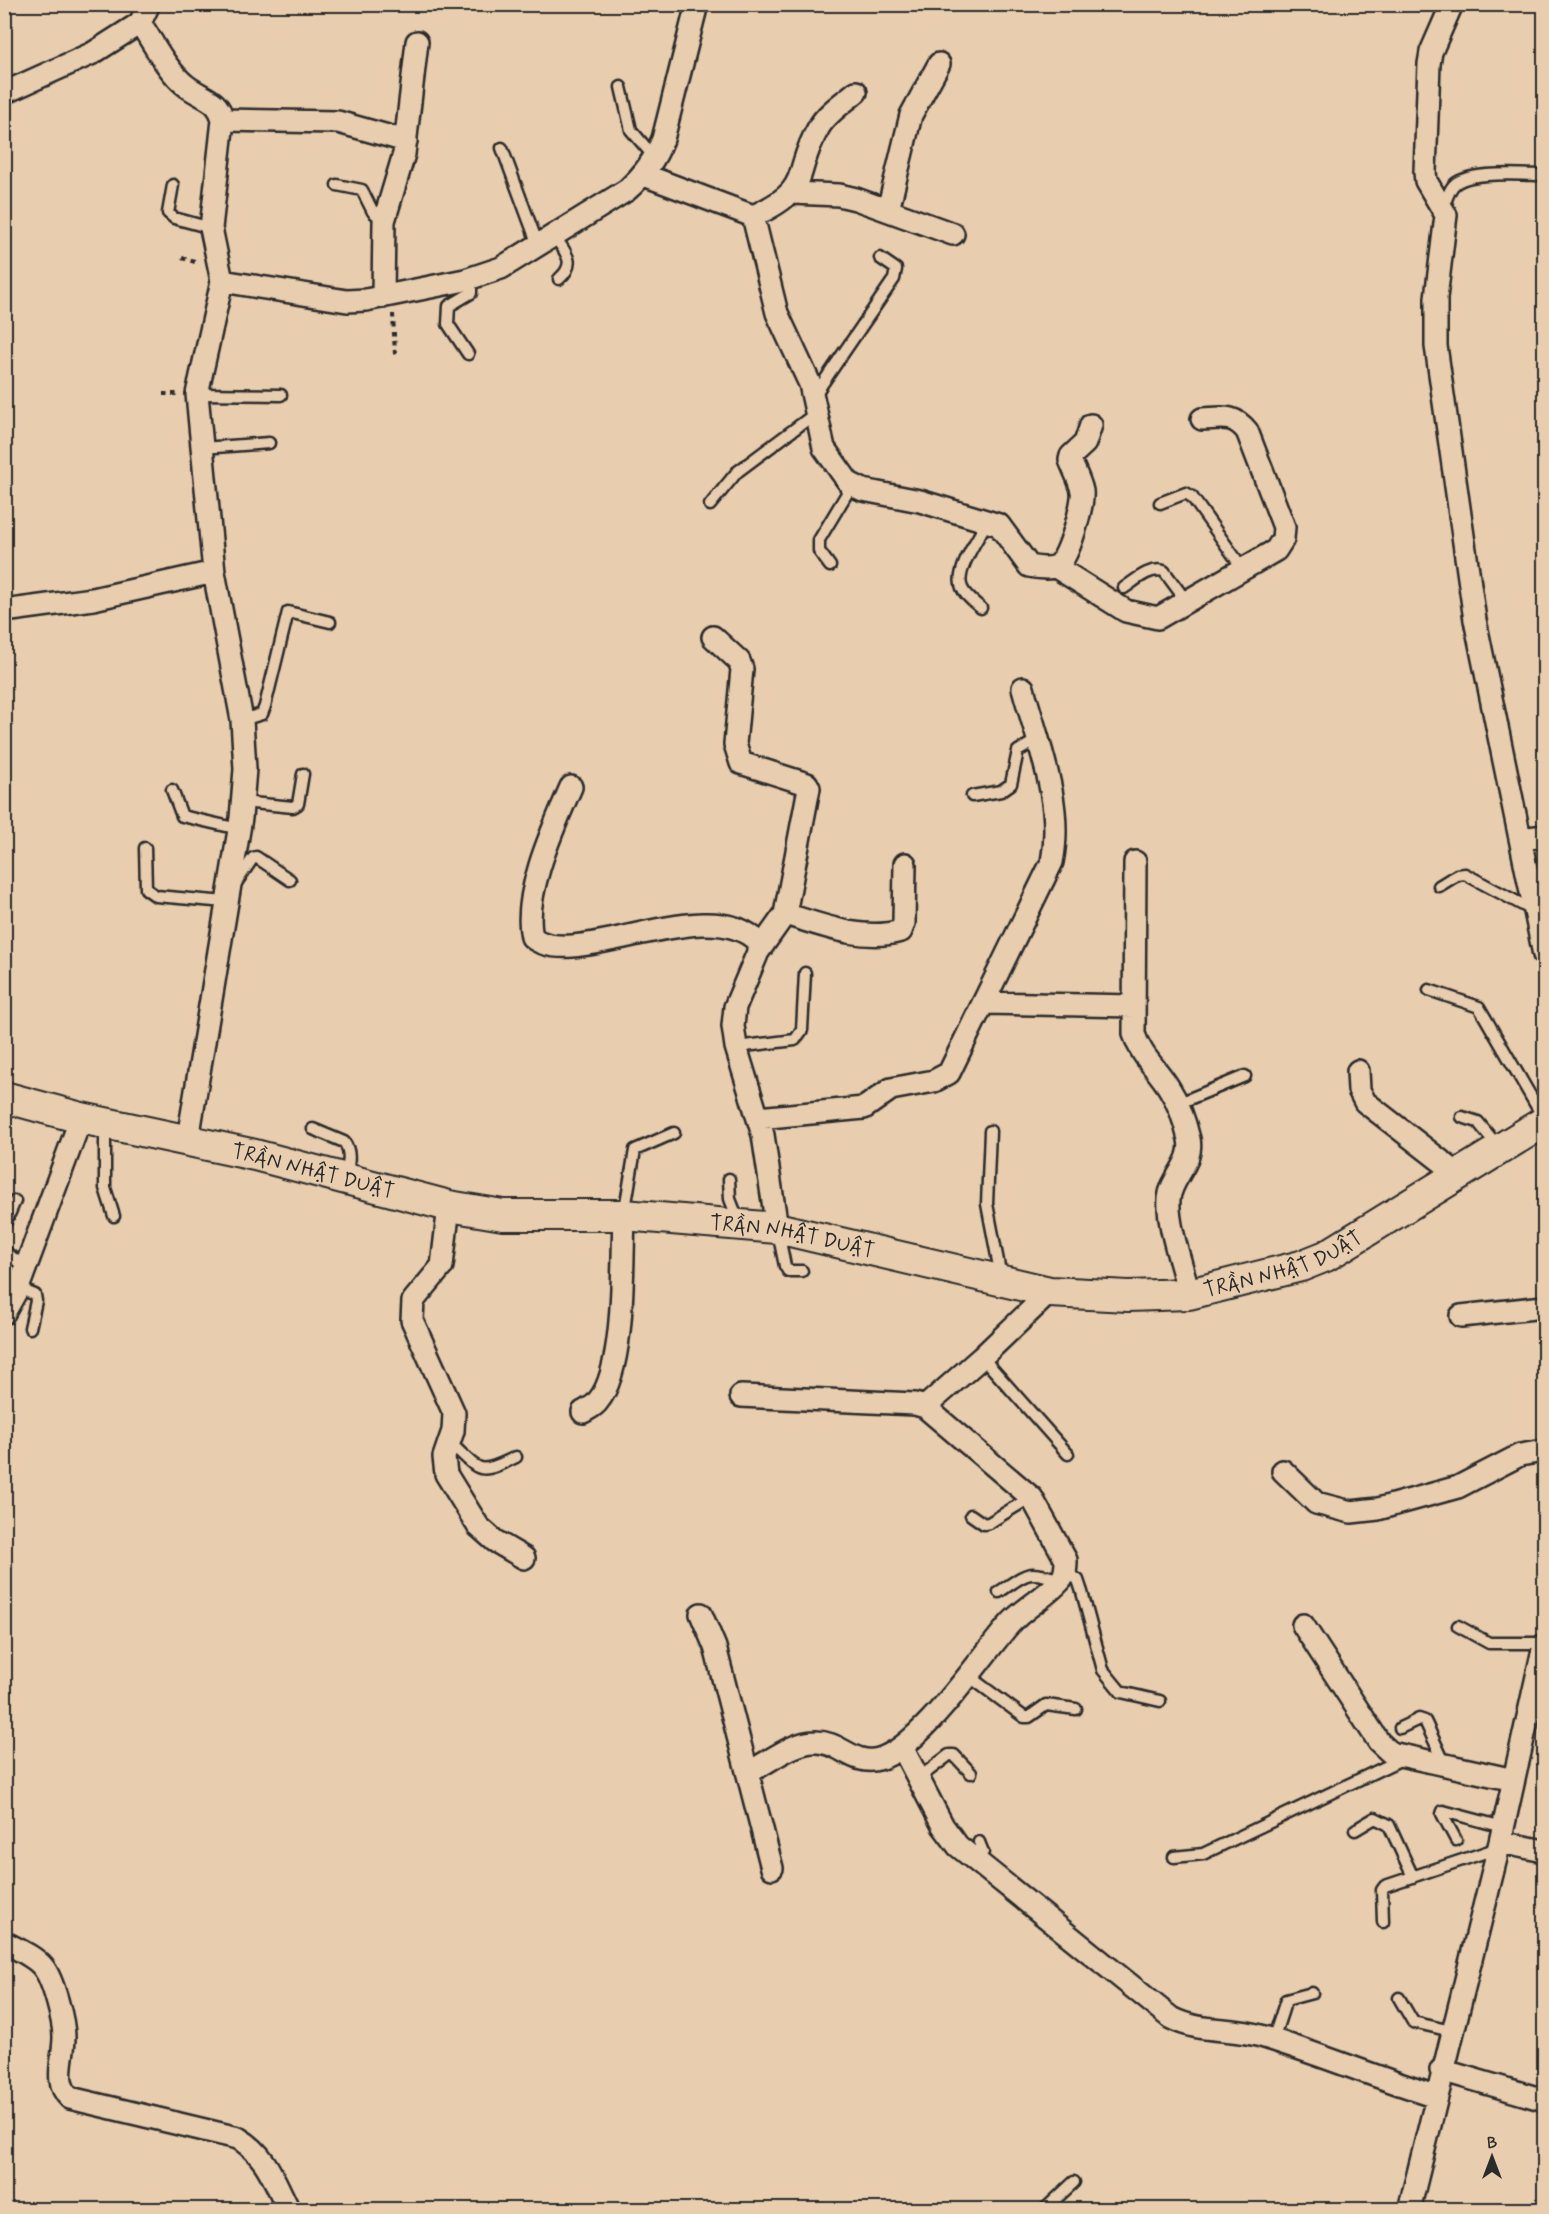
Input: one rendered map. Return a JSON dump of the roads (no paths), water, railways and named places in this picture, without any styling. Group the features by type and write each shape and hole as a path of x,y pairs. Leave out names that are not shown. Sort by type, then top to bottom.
{"main road":[{"name":"TRẦN NHẬT DUẬT","path":"4,1097 93,1120 188,1140 449,1206 503,1215 624,1215 777,1228 1050,1292 1128,1296 1189,1294 1301,1266 1326,1256 1545,1120"}],"street":[{"path":"222,281 347,301 386,296 471,279 501,268 627,190 650,167 663,139 697,4"},
{"path":"1452,4 1431,52 1429,64 1425,172 1426,181 1443,208 1446,224 1436,298 1436,346 1476,620 1545,955"},
{"path":"4,93 93,52 144,14 177,77 185,85 213,100 221,108 223,120 211,228 222,281 197,394 214,572 243,720 245,770 239,829 188,1140"},
{"path":"386,296 384,221 406,141 417,42"},
{"path":"888,210 911,115 939,64"},
{"path":"650,167 753,216 780,204 792,193 817,129 825,118 856,92"},
{"path":"223,120 338,122 406,141"},
{"path":"792,193 839,195 953,234"},
{"path":"753,216 777,313 815,405 824,447 852,485 988,520 999,525 1029,566 1056,567 1133,613 1158,618 1276,550 1283,539 1284,527 1247,431 1238,421 1227,418 1202,419"},
{"path":"1056,567 1061,564 1081,507 1082,492 1070,460 1071,456 1086,443 1090,425"},
{"path":"4,611 93,599 214,572"},
{"path":"712,637 739,661 742,669 735,744 741,763 807,784 809,788 785,914 758,952 735,1007 736,1047 764,1143 777,1228"},
{"path":"758,1118 864,1108 900,1086 943,1079 949,1073 1052,862 1055,850 1056,815 1023,688"},
{"path":"571,787 543,857 530,914 532,937 540,944 569,946 709,923 748,932 758,942 758,952"},
{"path":"1521,839 1545,836"},
{"path":"1135,862 1134,1034 1139,1052 1168,1086 1178,1104 1190,1150 1187,1161 1172,1187 1169,1211 1189,1294"},
{"path":"785,914 841,931 891,934 901,931 904,923 905,864"},
{"path":"983,1003 1134,1006"},
{"path":"1358,1071 1359,1090 1365,1102 1459,1175"},
{"path":"4,1313 18,1288 93,1120"},
{"path":"449,1206 442,1266 413,1301 410,1310 412,1320 454,1413 444,1457 446,1474 478,1526 524,1558"},
{"path":"583,1412 598,1401 607,1384 617,1347 624,1215"},
{"path":"924,1407 982,1357 1050,1292"},
{"path":"1461,1316 1545,1307"},
{"path":"741,1396 915,1404 924,1407 1031,1497 1066,1560 1064,1576 1017,1617 970,1677 902,1747 881,1758 868,1761 855,1759 830,1744 816,1742 802,1744 749,1772"},
{"path":"1283,1471 1316,1503 1351,1512 1378,1509 1458,1487 1520,1455 1545,1451"},
{"path":"700,1614 715,1647 725,1694 749,1772 772,1868"},
{"path":"1303,1625 1379,1742 1391,1753 1405,1758 1514,1780"},
{"path":"1408,2210 1500,1839 1545,1644"},
{"path":"902,1747 943,1826 958,1846 977,1852 1171,2018 1187,2026 1243,2032 1273,2040 1377,2079 1436,2096"},
{"path":"1500,1839 1545,1851"},
{"path":"4,1942 36,1960 44,1968 50,1980 63,2024 62,2091 70,2098 238,2138 254,2147 264,2159 289,2210"},
{"path":"1441,2070 1545,2100"}],"lane":[{"path":"621,87 631,130 650,167"},
{"path":"502,148 546,240 570,261 568,270 559,279"},
{"path":"1443,208 1453,186 1463,179 1480,176 1545,175"},
{"path":"173,185 168,213 174,218 211,228"},
{"path":"337,185 362,190 373,212 384,221"},
{"path":"710,505 737,472 815,405 894,279 897,269 880,258"},
{"path":"468,354 448,324 449,306 471,293 471,279"},
{"path":"197,394 281,395"},
{"path":"202,448 269,443"},
{"path":"830,566 819,551 819,540 852,485"},
{"path":"1160,503 1186,493 1192,497 1243,569"},
{"path":"981,608 962,590 960,581 961,571 988,520"},
{"path":"1124,588 1157,569 1164,571 1187,602"},
{"path":"243,720 262,714 288,612 330,622"},
{"path":"972,796 1001,791 1011,784 1018,751 1037,740"},
{"path":"242,802 293,807 298,804 303,774"},
{"path":"172,790 182,816 239,829"},
{"path":"145,848 146,889 156,896 228,896 253,858 256,857 290,880"},
{"path":"1439,886 1457,875 1472,876 1536,912"},
{"path":"736,1047 795,1040 800,1036 805,973"},
{"path":"1429,990 1479,1007 1545,1120"},
{"path":"1178,1104 1245,1076"},
{"path":"1462,1117 1478,1122 1500,1149"},
{"path":"93,1120 105,1188 114,1216"},
{"path":"313,1129 344,1142 347,1146 349,1153 346,1179"},
{"path":"990,1131 987,1204 1002,1280"},
{"path":"624,1215 635,1150 674,1133"},
{"path":"729,1179 730,1199 739,1223"},
{"path":"4,1226 15,1201"},
{"path":"777,1228 785,1266 788,1271 802,1271"},
{"path":"4,1251 26,1268"},
{"path":"18,1288 35,1295 30,1328"},
{"path":"982,1357 1068,1454"},
{"path":"449,1442 480,1469 489,1470 516,1457"},
{"path":"970,1515 984,1524 989,1523 1031,1497"},
{"path":"999,1592 1028,1573 1036,1572 1078,1580 1103,1670 1121,1692 1160,1701"},
{"path":"1458,1626 1489,1643 1545,1644"},
{"path":"970,1677 1024,1718 1029,1718 1046,1705 1076,1709"},
{"path":"1400,1728 1419,1719 1425,1722 1446,1766"},
{"path":"919,1778 949,1755 954,1755 971,1773"},
{"path":"1174,1857 1203,1854 1405,1758"},
{"path":"1456,1840 1442,1814 1443,1811 1500,1839"},
{"path":"1354,1830 1375,1818 1389,1825 1413,1877"},
{"path":"1383,1922 1382,1890 1385,1886 1413,1877 1500,1839"},
{"path":"1273,2040 1286,2000 1312,1993"},
{"path":"1399,1998 1413,2022 1451,2031"},
{"path":"1044,2210 1074,2182"}]}
